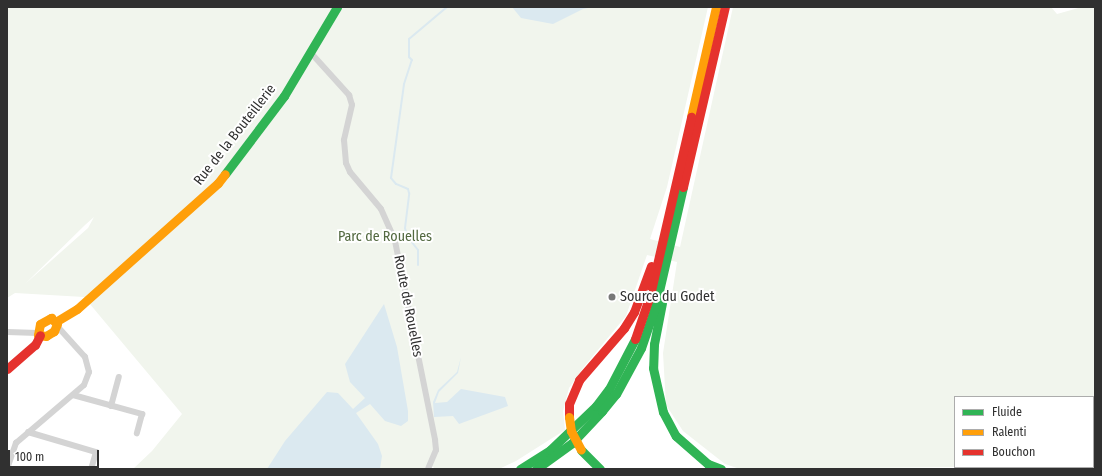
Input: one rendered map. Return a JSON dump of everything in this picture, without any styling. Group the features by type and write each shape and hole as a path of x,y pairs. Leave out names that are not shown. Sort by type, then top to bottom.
{"main road":[{"name":"Rue de la Bouteillerie","path":"57,324 77,309 218,182 273,113 337,7"},
{"path":"520,469 550,450 579,423 609,389 633,346 650,295 716,7"},
{"path":"536,469 555,457 587,428 616,394 641,348 656,304 678,216 725,7"},
{"path":"600,469 581,450 571,431 569,404 579,380 624,328 634,312 670,210"},
{"path":"678,216 654,344 653,368 656,390 663,412 676,436 708,464 721,469"},
{"path":"7,369 35,345 39,334 38,329 44,321 51,318 57,324 49,334 39,334"},
{"path":"1022,469 1032,468"}],"street":[{"name":"Route de Rouelles","path":"311,52 349,95 352,110 344,140 346,163 350,172 381,208 395,241 435,440 436,450 428,469"},
{"path":"7,469 16,443 84,385 88,372 84,357 57,324"},
{"path":"7,332 39,334"},
{"path":"111,406 119,377"},
{"path":"73,395 142,414 137,433"},
{"path":"28,432 96,452 91,469"}],"green space":[{"name":"Parc de Rouelles","path":"7,7 708,7 667,187 650,239 680,247 733,7 1051,7 1057,14 1082,7 1095,7 1095,457 1094,396 954,396 954,467 740,469 725,464 683,431 666,405 663,353 677,262 647,255 626,316 583,368 569,388 563,411 565,430 516,461 499,469 436,469 428,464 424,469 133,469 152,451 182,414 84,297 15,293 7,298","holes":["94,217 88,228 25,284 85,225"]}],"shaded area":[{"path":"512,7 593,7 583,9 553,24 521,18"},
{"path":"384,304 397,347 408,411 408,421 401,426 385,421 370,404 356,413 378,444 382,456 380,469 267,469 285,441 327,392 338,393 353,409 365,398 350,382 345,364"},
{"path":"461,357 458,373 439,392 435,403 447,402 461,389 505,397 508,406 459,424 453,416 434,417 433,402 438,390 457,372"}],"waterway":[{"path":"418,265 418,250 407,236 405,228 409,193 408,189 396,184 391,178 404,84 412,60 409,57 409,39 447,7"}],"traffic: fast":[{"path":"225,174 284,96 337,7"},
{"path":"536,469 572,443 602,411 616,394 641,348 656,304 683,187"},
{"path":"662,303 654,344 653,368 663,412 676,436 708,464 721,469"},
{"path":"520,469 550,450 596,406 609,389 635,339"},
{"path":"581,450 600,469"},
{"path":"1022,469 1032,468"}],"traffic: slow":[{"path":"691,117 716,7"},
{"path":"57,321 77,309 218,183 225,174"},
{"path":"51,318 57,324 54,331 46,336 38,335 40,324 51,318"},
{"path":"569,417 571,431 581,450"}],"traffic: jam":[{"path":"683,187 725,7"},
{"path":"635,339 650,295 691,117"},
{"path":"569,417 569,404 579,380 624,328 634,312 651,266"},
{"path":"7,369 35,345 40,335"}],"place":[{"name":"Source du Godet","path":"612,297"}]}
